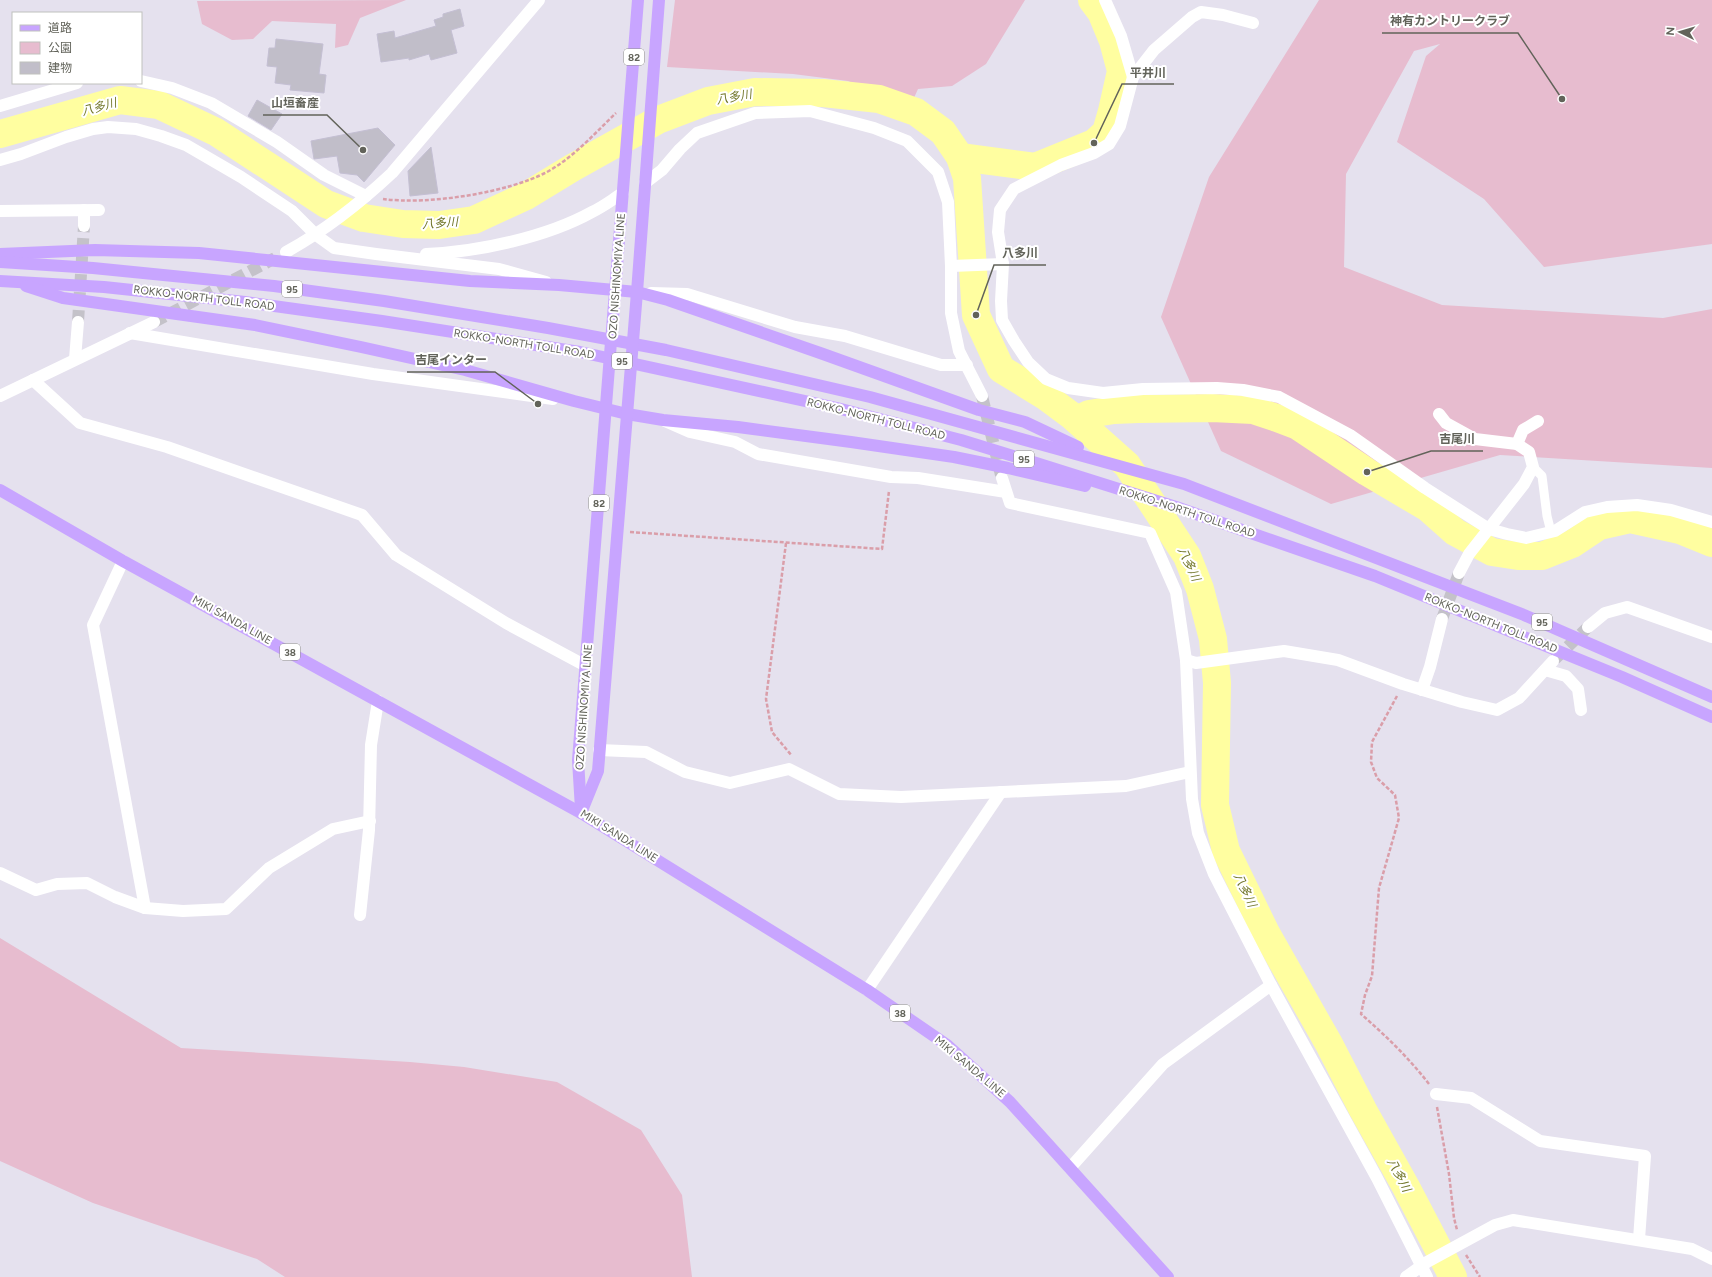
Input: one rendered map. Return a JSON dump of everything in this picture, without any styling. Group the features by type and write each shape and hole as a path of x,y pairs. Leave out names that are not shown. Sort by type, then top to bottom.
{"main road":[{"name":"OZO NISHINOMIYA LINE","path":"581,813 578,760 638,0"},
{"name":"OZO NISHINOMIYA LINE","path":"581,813 598,771 638,292 650,106 659,0"},
{"path":"0,254 95,250 199,253 470,281 559,285 638,292 668,300 979,410 1025,422 1106,461"},
{"name":"ROKKO-NORTH TOLL ROAD","path":"0,262 93,268 274,286 392,303 582,334 666,350 870,397 1106,461 1184,484 1517,612 1712,697"},
{"name":"ROKKO-NORTH TOLL ROAD","path":"4,281 104,287 245,302 382,321 580,352 837,408 961,440 1176,507 1375,576 1622,677 1712,717"},
{"name":"95","path":"4,281 63,298 255,325 362,346 465,370 574,401 627,414"},
{"path":"627,414 663,420 738,427 954,457 1176,507"},
{"name":"MIKI SANDA LINE","path":"0,490 123,561 581,813 867,990 947,1045 1010,1102 1168,1277"}],"street":[{"path":"286,252 319,233 368,195 392,173 539,0"},
{"path":"1105,0 1120,36 1133,77"},
{"path":"1253,23 1223,15 1201,12 1192,17 1154,50 1133,77 1120,126 1109,144 1094,153 1061,165 1014,189 1000,210 998,232 1002,320 1028,362 1046,379 1068,388 1103,393 1143,389 1217,388 1243,390 1279,397 1350,435 1486,532 1526,538 1555,531 1585,512 1607,506 1637,505 1671,510 1712,522"},
{"path":"142,81 172,88 211,103 277,142 324,175 368,195"},
{"path":"0,106 74,84"},
{"path":"645,183 662,170 680,148 698,133 755,112 810,111 874,128 907,141 938,172 948,202 954,266 951,313 959,351 982,396"},
{"path":"0,160 93,129 108,127 136,129 186,145 241,177 292,211 319,233 334,248 499,269 559,285"},
{"path":"385,255 443,253 512,241 552,229 592,213 624,187"},
{"path":"84,210 84,226"},
{"path":"0,211 99,210"},
{"path":"954,266 1000,264"},
{"path":"638,292 687,294 795,327 845,336 941,365 967,365"},
{"path":"75,359 78,322"},
{"path":"0,396 154,322"},
{"path":"130,333 380,375 574,401"},
{"path":"33,380 80,423 167,447 362,515 396,555 506,623 586,666"},
{"path":"1439,414 1446,423 1475,439 1517,444 1529,452 1533,467 1524,484 1469,554 1458,573"},
{"path":"663,420 690,432 735,442 758,454 891,477 918,478 1006,492"},
{"path":"1517,444 1523,430 1538,421"},
{"path":"1002,478 1010,502 1150,532 1176,592 1191,662 1190,772 1192,799 1198,833 1214,874 1271,985 1424,1264 1427,1277"},
{"path":"123,561 94,625 145,908"},
{"path":"1588,627 1605,613 1627,607 1712,637"},
{"path":"1422,690 1430,667 1442,619"},
{"path":"1191,662 1284,651 1338,660 1422,690 1462,702 1497,710 1519,698 1549,666 1566,676 1578,689 1580,710"},
{"path":"360,915 370,821 371,744 378,701"},
{"path":"600,750 646,752 685,772 730,783 788,769 840,794 901,797 1126,786 1190,772"},
{"path":"867,990 1001,792"},
{"path":"0,873 36,890 57,884 87,883 115,897 145,908 183,911 226,909 270,868 333,829 370,821"},
{"path":"1070,1168 1163,1064 1271,985"},
{"path":"1436,1094 1471,1098 1540,1141 1645,1156 1639,1239"},
{"path":"1406,1277 1424,1264 1495,1225 1513,1220 1639,1239 1692,1249 1712,1259"}],"lane":[{"path":"1533,467 1542,476 1547,516 1551,532"}],"path":[{"path":"368,195 404,202 458,197 522,184 547,172 578,150 631,98"},
{"path":"618,532 882,549 891,477"},
{"path":"786,543 766,699 772,732 794,757 788,769"},
{"path":"1403,684 1372,742 1371,762 1377,778 1395,795 1399,818 1379,888 1372,976 1365,995 1362,1014 1416,1068 1436,1094 1459,1245 1480,1277"}],"green space":[{"path":"406,0 360,18 348,45 335,48 336,24 272,21 253,39 232,40 202,24 197,1"},
{"path":"675,0 1025,0 986,64 952,86 918,89 908,111 848,81 793,74 667,67"},
{"path":"1319,0 1712,0 1712,244 1544,267 1484,199 1397,142 1426,56 1440,44 1414,51 1346,174 1344,267 1442,305 1663,318 1712,309 1712,468 1500,455 1331,504 1221,451 1161,317 1209,177"},
{"path":"0,938 181,1048 410,1062 464,1067 557,1082 641,1130 682,1195 692,1277 285,1277 257,1259 93,1203 0,1161"}],"building":[{"path":"460,9 464,26 451,30 457,53 431,60 429,54 409,60 409,58 381,62 377,34 394,31 395,38 436,26 434,20 443,17 443,14"},
{"path":"276,39 323,44 319,74 326,75 324,93 290,90 291,85 275,83 277,67 267,66 269,48 275,48"},
{"path":"257,100 282,114 271,130 248,116"},
{"path":"378,128 395,145 364,182 357,175 340,173 337,156 314,159 311,141"},
{"path":"431,147 438,193 410,196 408,171"}],"waterway":[{"path":"960,157 1035,167 1094,143 1106,132 1121,71 1113,41 1101,12 1092,0"},
{"name":"八多川","path":"0,134 120,100 159,105 216,132 326,204 364,218 403,224 439,225 474,220 526,196 572,168 658,120 708,101 755,92 823,93 879,99 916,112 943,132 960,157 967,178 976,315 1001,369 1045,396 1072,416 1127,465 1187,556 1200,589 1213,639 1217,683 1215,805 1226,851 1266,933 1329,1044 1453,1277"},
{"path":"1077,420 1089,414 1114,410 1212,408 1253,410 1298,426 1367,472 1428,508 1455,532 1492,552 1518,556 1542,556 1572,544 1599,526 1630,519 1680,530 1712,543"}],"tunnel":[{"path":"78,322 84,226"},
{"path":"154,322 275,258"},
{"path":"982,396 1001,475"},
{"path":"1442,619 1459,573"},
{"path":"1555,659 1588,627"}],"place":[{"name":"神有カントリークラブ","path":"1562,99"},
{"name":"平井川","path":"1094,143"},
{"name":"山垣畜産","path":"363,150"},
{"name":"八多川","path":"976,315"},
{"name":"吉尾インター","path":"538,404"},
{"name":"吉尾川","path":"1367,472"}]}
